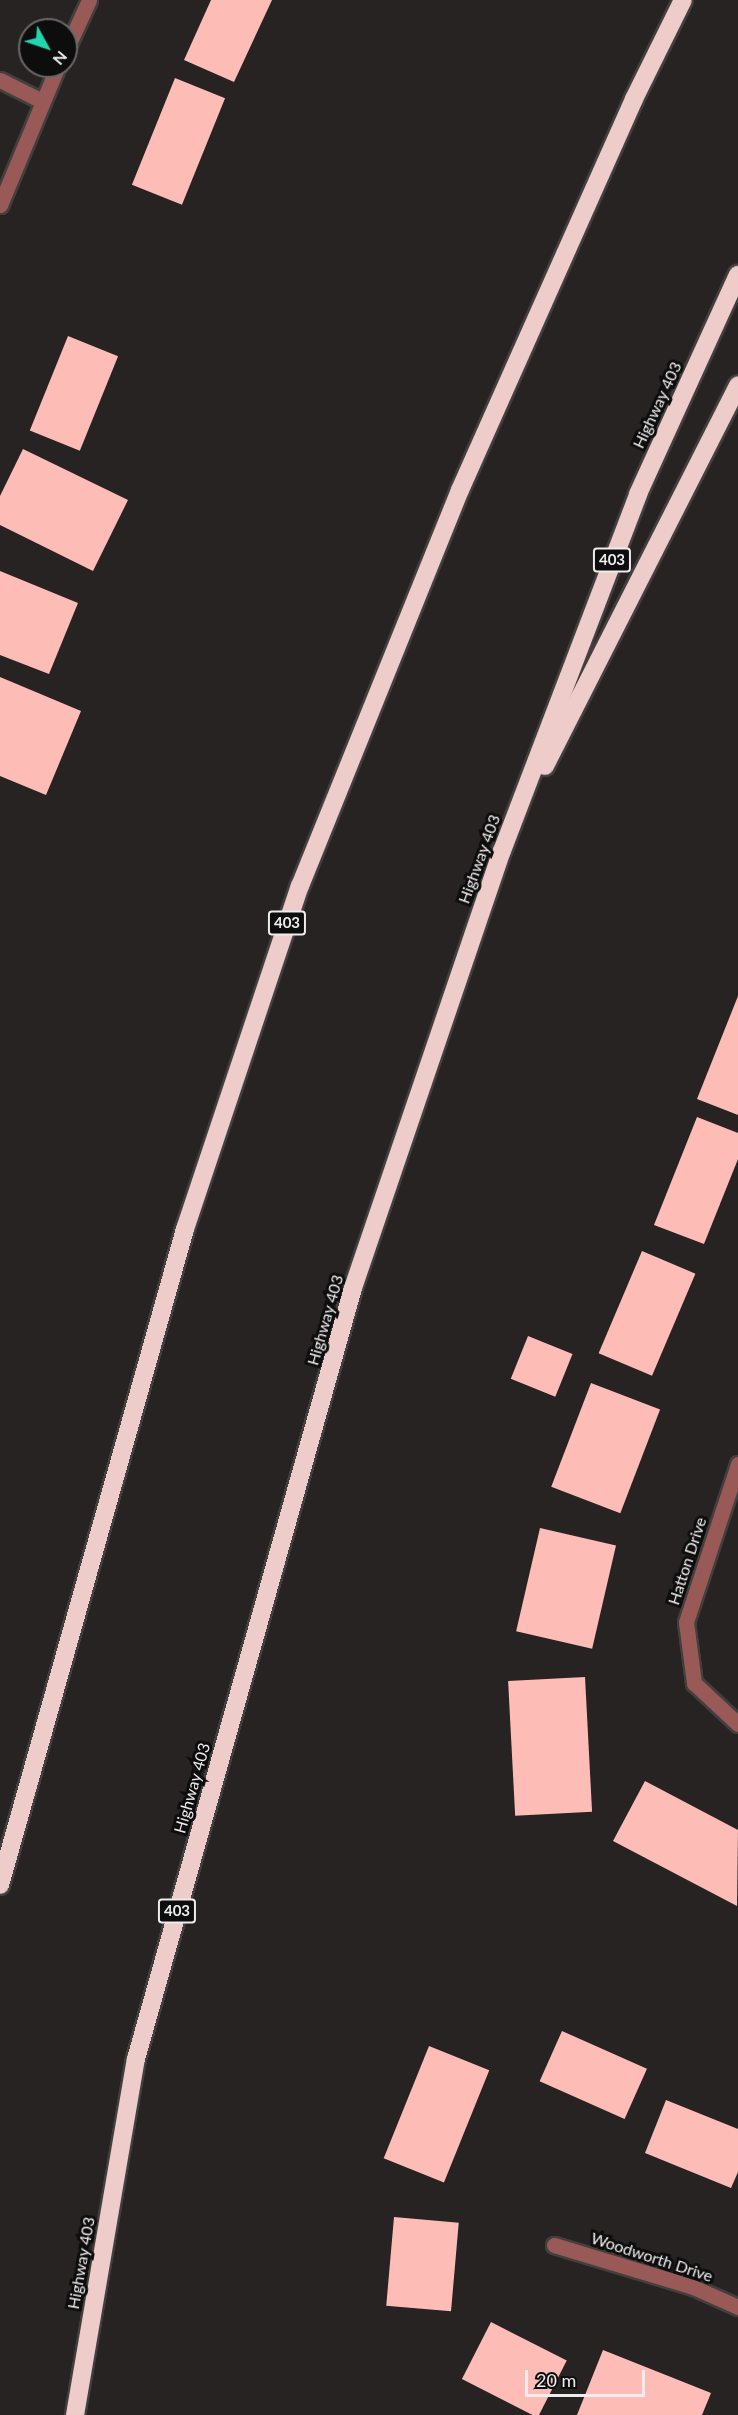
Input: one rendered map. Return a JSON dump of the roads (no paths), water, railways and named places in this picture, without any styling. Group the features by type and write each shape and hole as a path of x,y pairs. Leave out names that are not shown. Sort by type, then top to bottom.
{"highway":[{"name":"403","path":"0,1885 185,1229 300,886 460,490 630,109 683,0"},
{"name":"Highway 403","path":"75,2415 136,2059 353,1288 502,851 638,494 738,275"},
{"path":"502,851 738,386"}],"street":[{"path":"78,24 89,0"},
{"path":"0,206 53,78"},
{"path":"0,80 42,101"},
{"name":"Hatton Drive","path":"738,1464 686,1622 694,1683 738,1724"},
{"name":"Woodworth Drive","path":"554,2245 693,2286 738,2307"}]}
